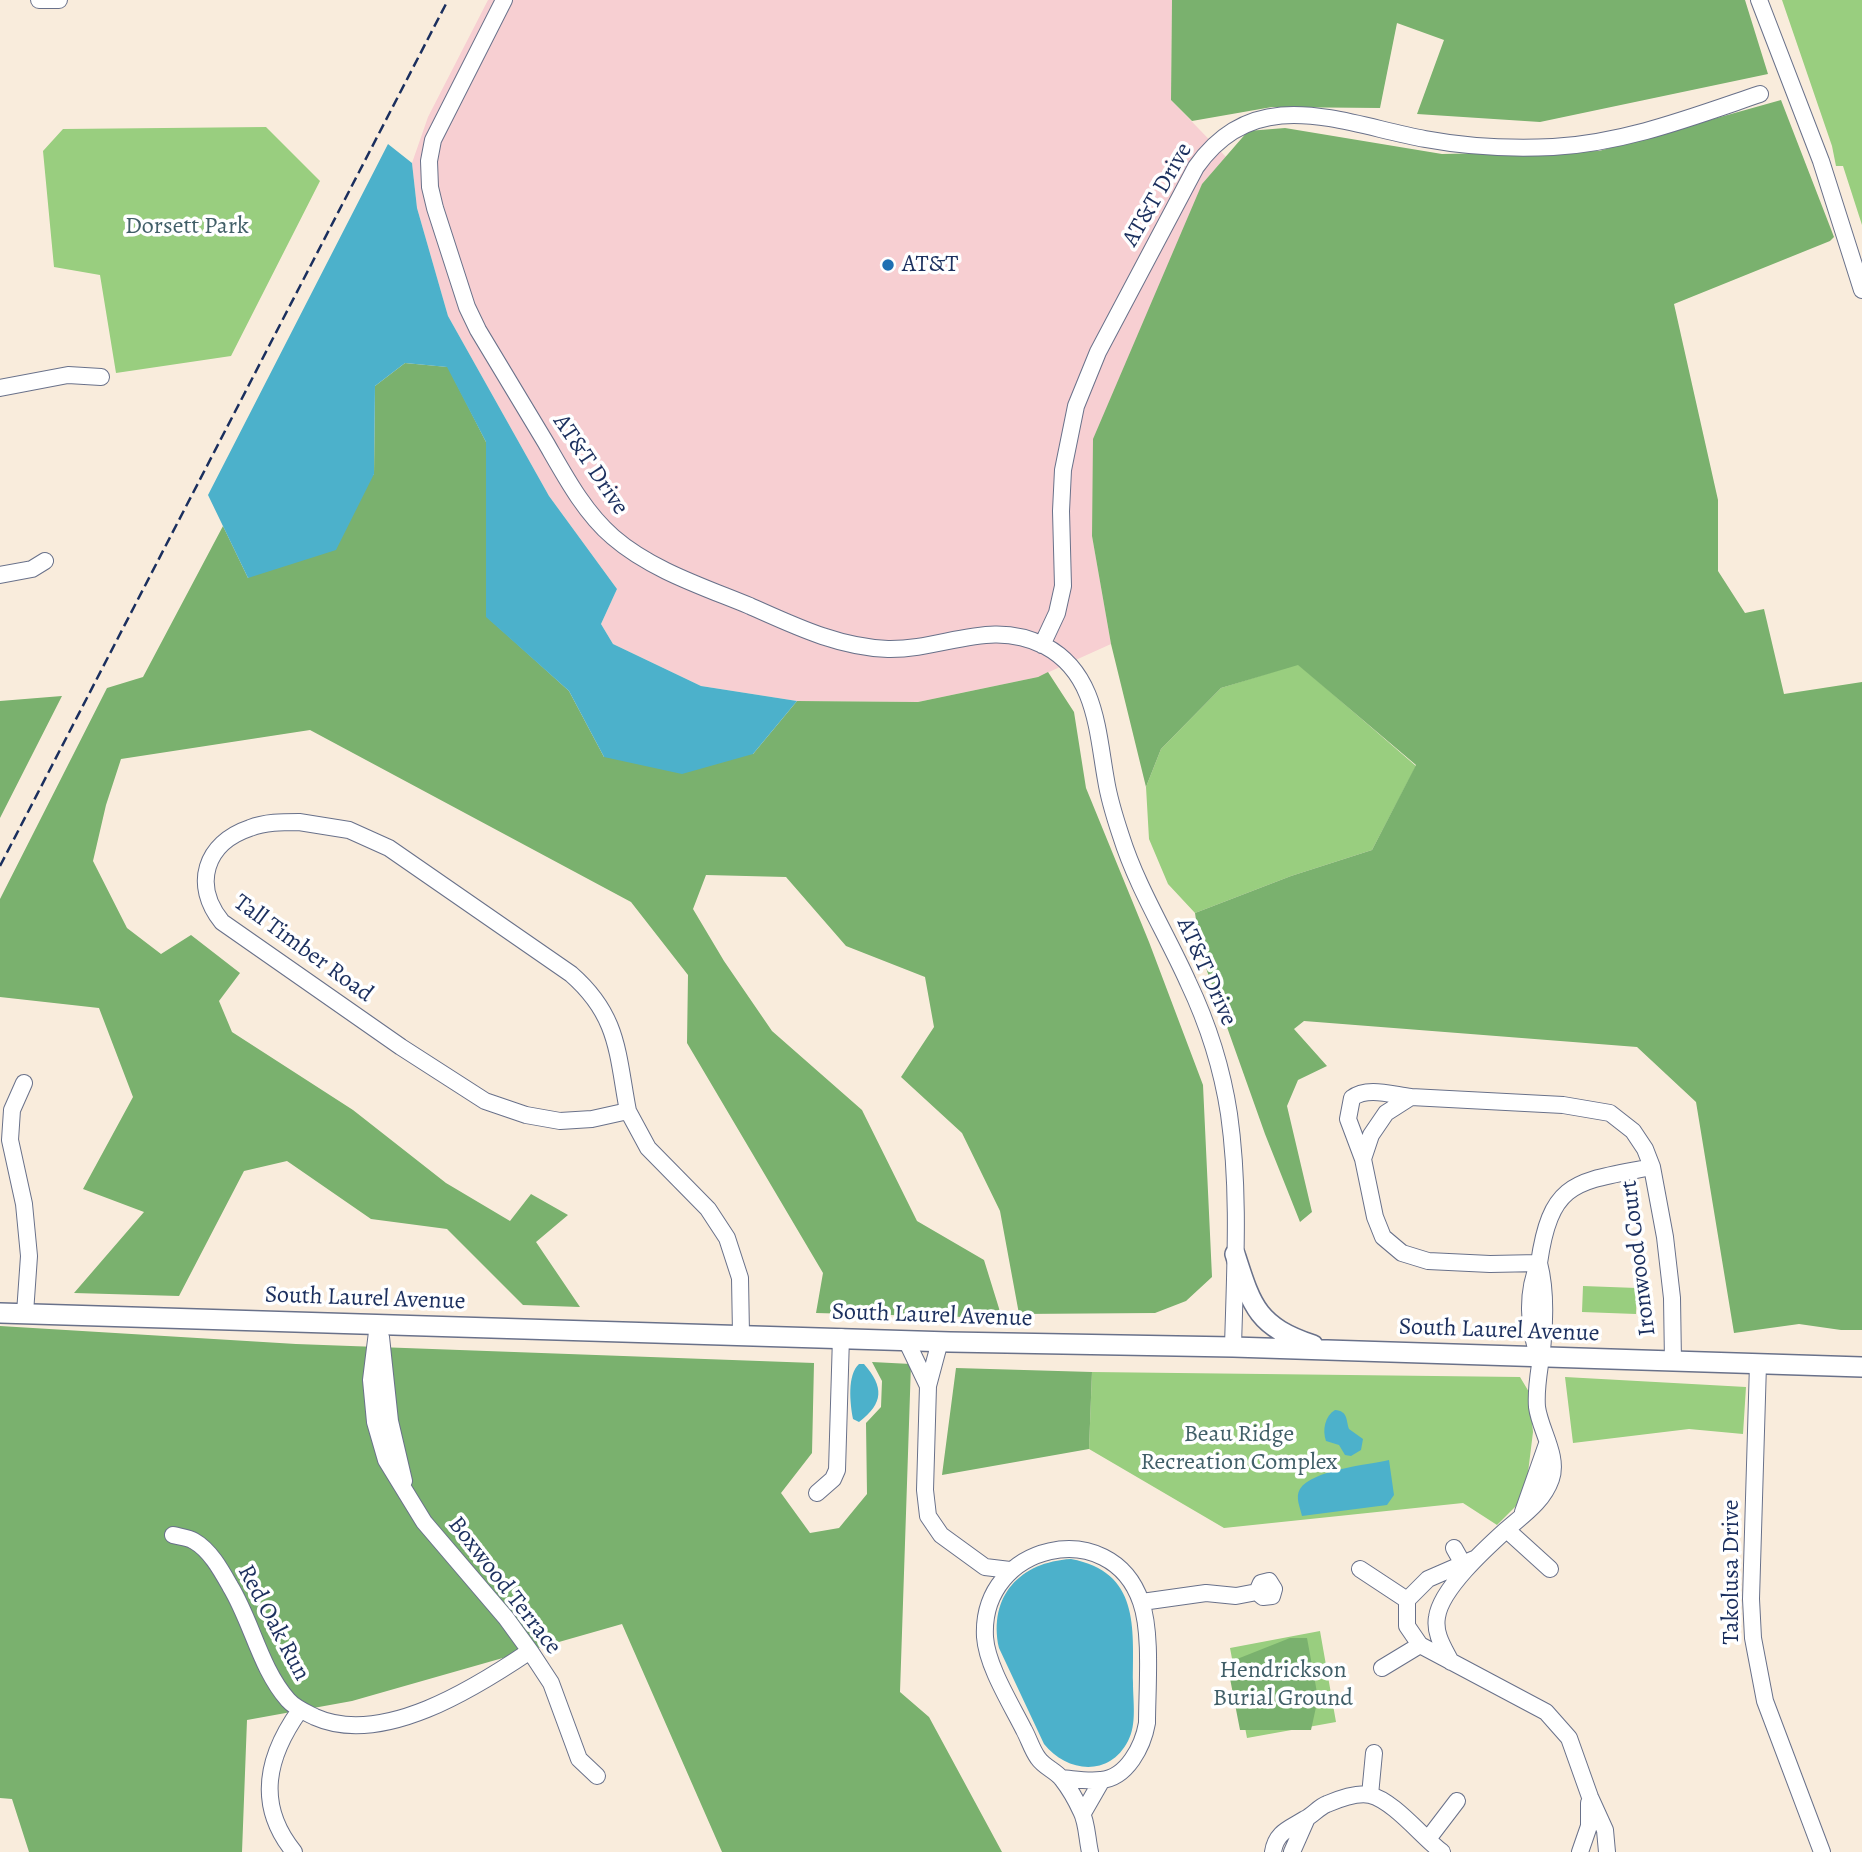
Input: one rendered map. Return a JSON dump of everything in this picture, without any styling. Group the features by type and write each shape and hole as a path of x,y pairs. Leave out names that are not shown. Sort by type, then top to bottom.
{"main road":[{"path":"1235,1254 1257,1312 1270,1324 1298,1340 1334,1350"},
{"name":"South Laurel Avenue","path":"0,1312 1862,1367"}],"street":[{"path":"39,0 60,0"},
{"name":"AT&T Drive","path":"504,0 433,140 429,161 430,187 472,319 585,506 614,538 657,566 827,639 866,646 912,648 990,633 1018,636 1042,645 1071,666 1090,698 1107,786 1129,860 1189,983 1221,1073 1233,1147 1233,1347"},
{"path":"1759,0 1827,180 1862,290"},
{"name":"AT&T Drive","path":"1042,645 1057,613 1063,586 1062,481 1066,448 1076,406 1098,352 1196,167 1207,151 1222,137 1259,118 1306,114 1460,144 1507,148 1558,146 1645,132 1760,94"},
{"path":"0,388 68,374 101,377"},
{"path":"0,575 32,569 45,561"},
{"name":"Tall Timber Road","path":"628,1111 576,1121 543,1119 504,1108 466,1091 222,922 211,906 206,890 207,870 215,852 235,834 259,825 279,822 332,826 367,837 389,848 488,915 583,984 600,1004 610,1023 628,1111 649,1148 708,1209 727,1238 740,1278 741,1334"},
{"path":"24,1083 12,1110 10,1140 23,1203 29,1256 25,1313"},
{"name":"Ironwood Court","path":"1539,1263 1428,1261 1402,1253 1382,1237 1363,1159 1348,1119 1352,1098 1358,1093 1369,1091 1411,1097 1563,1105 1610,1113 1633,1131 1645,1149 1651,1167 1665,1237 1672,1298 1673,1362"},
{"path":"1363,1159 1371,1135 1386,1113 1411,1097"},
{"path":"1451,1662 1438,1635 1436,1619 1440,1608 1453,1587 1479,1557 1534,1507 1550,1482 1554,1469 1538,1409 1539,1357 1543,1339 1537,1306 1543,1277 1539,1263 1543,1233 1554,1207 1568,1189 1598,1178 1651,1167"},
{"name":"Boxwood Terrace","path":"378,1324 390,1421 409,1500 530,1651 551,1684 579,1759 597,1776"},
{"path":"817,1493 833,1479 837,1469 841,1337"},
{"path":"906,1340 928,1386"},
{"path":"940,1341 928,1386 925,1490 928,1516 942,1535 985,1567 1010,1570"},
{"name":"Takolusa Drive","path":"1758,1364 1752,1638 1765,1701 1822,1852"},
{"path":"1507,1530 1550,1569"},
{"name":"Red Oak Run","path":"173,1535 192,1539 207,1552 221,1571 246,1616 268,1669 288,1700 300,1710 339,1725 368,1726 398,1720 481,1684 530,1651"},
{"path":"1454,1548 1462,1564"},
{"path":"1083,1813 1101,1780 1127,1765 1136,1755 1145,1734 1146,1623 1142,1602 1130,1581 1107,1560 1082,1550 1052,1550 1010,1570 994,1590 985,1624 986,1642 993,1664 1039,1760 1061,1778 1083,1813 1090,1852"},
{"path":"1479,1557 1429,1579 1407,1600 1407,1626 1420,1645 1546,1712 1569,1738 1605,1830 1607,1852"},
{"path":"985,1567 994,1590"},
{"path":"1360,1569 1407,1600"},
{"path":"1142,1602 1206,1593 1236,1596 1257,1592"},
{"path":"1382,1668 1420,1645"},
{"path":"294,1852 277,1825 269,1780 275,1752 283,1734 300,1710"},
{"path":"1370,1795 1374,1753"},
{"path":"1061,1778 1101,1780"},
{"path":"1273,1852 1275,1841 1282,1832 1325,1805 1351,1796 1370,1795 1397,1811 1442,1852"},
{"path":"1580,1852 1589,1826 1590,1797"},
{"path":"1428,1839 1457,1801"},
{"path":"1292,1852 1307,1818"}],"shaded area":[{"path":"488,0 1172,0 1171,100 1226,157 1202,184 1092,536 1111,644 1038,677 918,702 797,701 701,686 613,644 601,624 617,589 549,496 448,316 417,208 412,163 428,117"}],"green space":[{"path":"1172,0 1745,0 1768,74 1540,122 1417,114 1444,40 1397,23 1380,108 1272,107 1192,121 1171,100"},
{"path":"1782,0 1862,0 1862,225 1843,166 1836,166 1832,146"},
{"path":"1781,100 1834,237 1830,241 1674,304 1718,500 1718,571 1745,613 1764,609 1784,694 1862,682 1862,1330 1799,1324 1734,1333 1696,1102 1637,1047 1304,1021 1294,1029 1327,1066 1298,1080 1287,1106 1312,1212 1300,1222 1265,1134 1201,954 1195,913 1291,876 1372,850 1416,765 1298,665 1221,688 1161,749 1146,787 1111,644 1092,536 1093,439 1202,184 1248,131 1285,128 1442,154 1599,151"},
{"name":"Dorsett Park","path":"266,127 320,181 231,356 116,373 100,275 54,267 43,151 63,129"},
{"path":"405,363 448,367 486,442 486,616 569,691 604,757 753,754 797,701 918,702 1038,677 1048,672 1074,712 1086,788 1149,942 1203,1085 1212,1277 1186,1301 1155,1313 1019,1314 1000,1211 962,1133 901,1077 934,1027 925,977 846,946 786,877 706,875 693,909 724,961 772,1031 862,1110 917,1221 984,1260 1002,1318 816,1313 823,1273 687,1043 688,975 631,902 310,730 121,759 106,805 93,861 127,928 161,954 191,935 240,973 219,1001 232,1032 353,1110 446,1183 510,1221 531,1194 568,1215 536,1242 580,1307 523,1305 447,1229 371,1219 287,1161 244,1171 179,1296 74,1293 144,1212 83,1189 133,1097 99,1008 0,997 0,899 107,688 143,677 223,526 248,578 374,474 375,386"},
{"path":"1298,664 1416,766 1372,850 1291,876 1195,913 1168,884 1149,839 1146,787 1161,749 1221,688"},
{"path":"62,696 0,818 0,701"},
{"path":"1583,1286 1637,1288 1636,1314 1582,1312"},
{"path":"0,1326 296,1344 814,1363 812,1453 781,1493 810,1533 839,1528 867,1494 866,1423 881,1407 882,1381 872,1362 911,1364 900,1692 929,1717 1002,1852 722,1852 622,1624 352,1701 247,1720 242,1852 29,1852 12,1799 0,1798"},
{"path":"956,1368 1092,1372 1089,1449 942,1475"},
{"name":"Beau Ridge Recreation Complex","path":"1092,1372 1520,1377 1529,1392 1533,1432 1525,1497 1497,1525 1463,1503 1224,1528 1089,1449"},
{"path":"1565,1377 1746,1387 1743,1434 1689,1429 1573,1443"},
{"name":"Hendrickson Burial Ground","path":"1320,1631 1336,1722 1247,1738 1230,1648"},
{"name":"Hendrickson Burial Ground","path":"1290,1638 1307,1638 1318,1698 1311,1730 1240,1730 1227,1663"}],"water":[{"path":"388,144 412,163 417,208 448,316 549,496 617,589 601,624 613,644 701,686 797,701 753,754 682,774 604,757 569,691 486,617 486,442 447,367 405,363 375,386 374,474 336,550 248,578 208,495"},
{"path":"859,1364 864,1364 871,1372 878,1387 878,1394 873,1408 859,1422 853,1419 850,1390 855,1369"},
{"path":"1335,1410 1344,1414 1349,1429 1363,1439 1361,1450 1351,1456 1345,1455 1339,1445 1326,1441 1325,1424"},
{"path":"1389,1460 1394,1495 1387,1505 1302,1516 1298,1495 1306,1483 1328,1473"},
{"path":"1071,1559 1093,1566 1110,1576 1121,1589 1132,1623 1133,1727 1120,1753 1099,1766 1087,1767 1064,1761 1044,1744 999,1648 998,1613 1003,1598 1012,1585 1037,1567"}],"railway":[{"path":"0,866 448,0"}],"place":[{"name":"AT&T","path":"888,265"}]}
